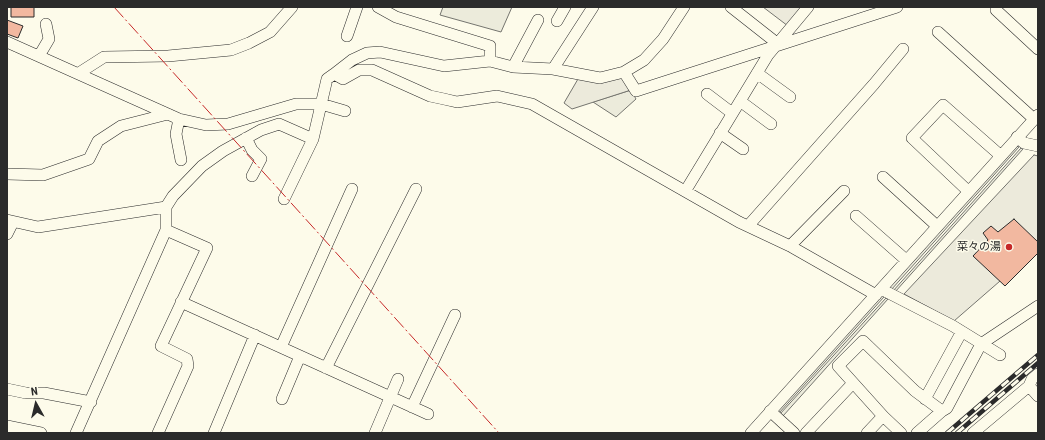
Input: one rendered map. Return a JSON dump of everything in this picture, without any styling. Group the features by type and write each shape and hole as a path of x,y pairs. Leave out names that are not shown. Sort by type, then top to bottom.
{"street":[{"path":"79,73 104,57 168,56 232,50 250,43 270,32 292,7"},
{"path":"347,36 357,7"},
{"path":"378,7 396,17 490,46 490,61"},
{"path":"557,21 565,7"},
{"path":"553,69 593,7"},
{"path":"284,200 313,139 327,80 352,60 368,53 380,52 444,66 490,61 513,67 553,69 600,78 624,72 644,60 663,39 684,7"},
{"path":"731,7 778,44"},
{"path":"686,190 768,56 808,7"},
{"path":"624,72 636,91 778,44 897,7"},
{"path":"996,10 1038,49"},
{"path":"513,67 538,20"},
{"path":"39,56 48,39 46,24"},
{"path":"751,433 1036,117 938,32"},
{"path":"7,42 179,119 206,125 228,124 296,104 321,104 345,111"},
{"path":"748,226 874,84 903,48"},
{"path":"334,74 343,79 359,70 372,70 430,96 457,102 497,96 532,104 748,226 957,330 1000,355"},
{"path":"758,73 790,97"},
{"path":"707,94 732,113"},
{"path":"740,101 771,124"},
{"path":"968,191 912,138 943,105 1001,156"},
{"path":"7,174 43,175 89,159 98,141 121,126 168,114"},
{"path":"179,119 176,134 181,160"},
{"path":"76,433 166,230 166,207 173,196 202,166 223,151 261,130 279,124 313,139"},
{"path":"720,133 743,149"},
{"path":"1018,137 1024,143 1038,146"},
{"path":"246,138 252,150 261,160 252,176"},
{"path":"883,177 937,226"},
{"path":"326,368 416,189"},
{"path":"281,348 352,190"},
{"path":"790,246 844,191"},
{"path":"7,234 10,221 38,227 166,207"},
{"path":"856,216 906,260"},
{"path":"161,432 188,366 187,359 161,346 207,248 166,230"},
{"path":"181,302 428,414"},
{"path":"917,433 947,408 981,344 1038,306"},
{"path":"412,407 455,315"},
{"path":"925,398 957,330"},
{"path":"216,433 255,335"},
{"path":"901,433 883,416 838,366 863,341 925,398 942,411"},
{"path":"282,399 300,356"},
{"path":"973,433 1029,386 1032,379 1038,374"},
{"path":"375,433 398,379"},
{"path":"806,433 853,383"},
{"path":"1029,386 1038,396"},
{"path":"7,389 26,393 44,393 91,402"},
{"path":"770,412 794,433"},
{"path":"867,433 883,416"},
{"path":"7,426 41,433"}],"shaded area":[{"path":"443,7 512,7 501,32 440,15"},
{"path":"763,7 803,7 788,26"},
{"path":"621,76 631,90 572,109 564,103 578,79 599,82"},
{"path":"631,90 636,99 616,117 593,102"},
{"path":"1016,146 1019,147 891,290 889,287"},
{"path":"1021,148 1023,149 895,292 893,291"},
{"path":"1034,155 1038,156 1038,248 954,321 904,294"},
{"path":"882,295 884,297 779,413 776,411"},
{"path":"886,298 888,299 783,416 780,414"}],"building":[{"path":"11,7 34,7 34,17 11,17"},
{"path":"7,20 23,26 18,38 7,34"},
{"name":"菜々の湯","path":"1014,219 1038,242 1038,253 1005,286 973,256 988,240 983,233 991,226 998,232"}],"railway":[{"path":"947,433 1038,355"},
{"path":"957,433 1038,363"}],"power":[{"path":"114,7 499,433"}],"place":[{"name":"菜々の湯","path":"1009,247"}]}
